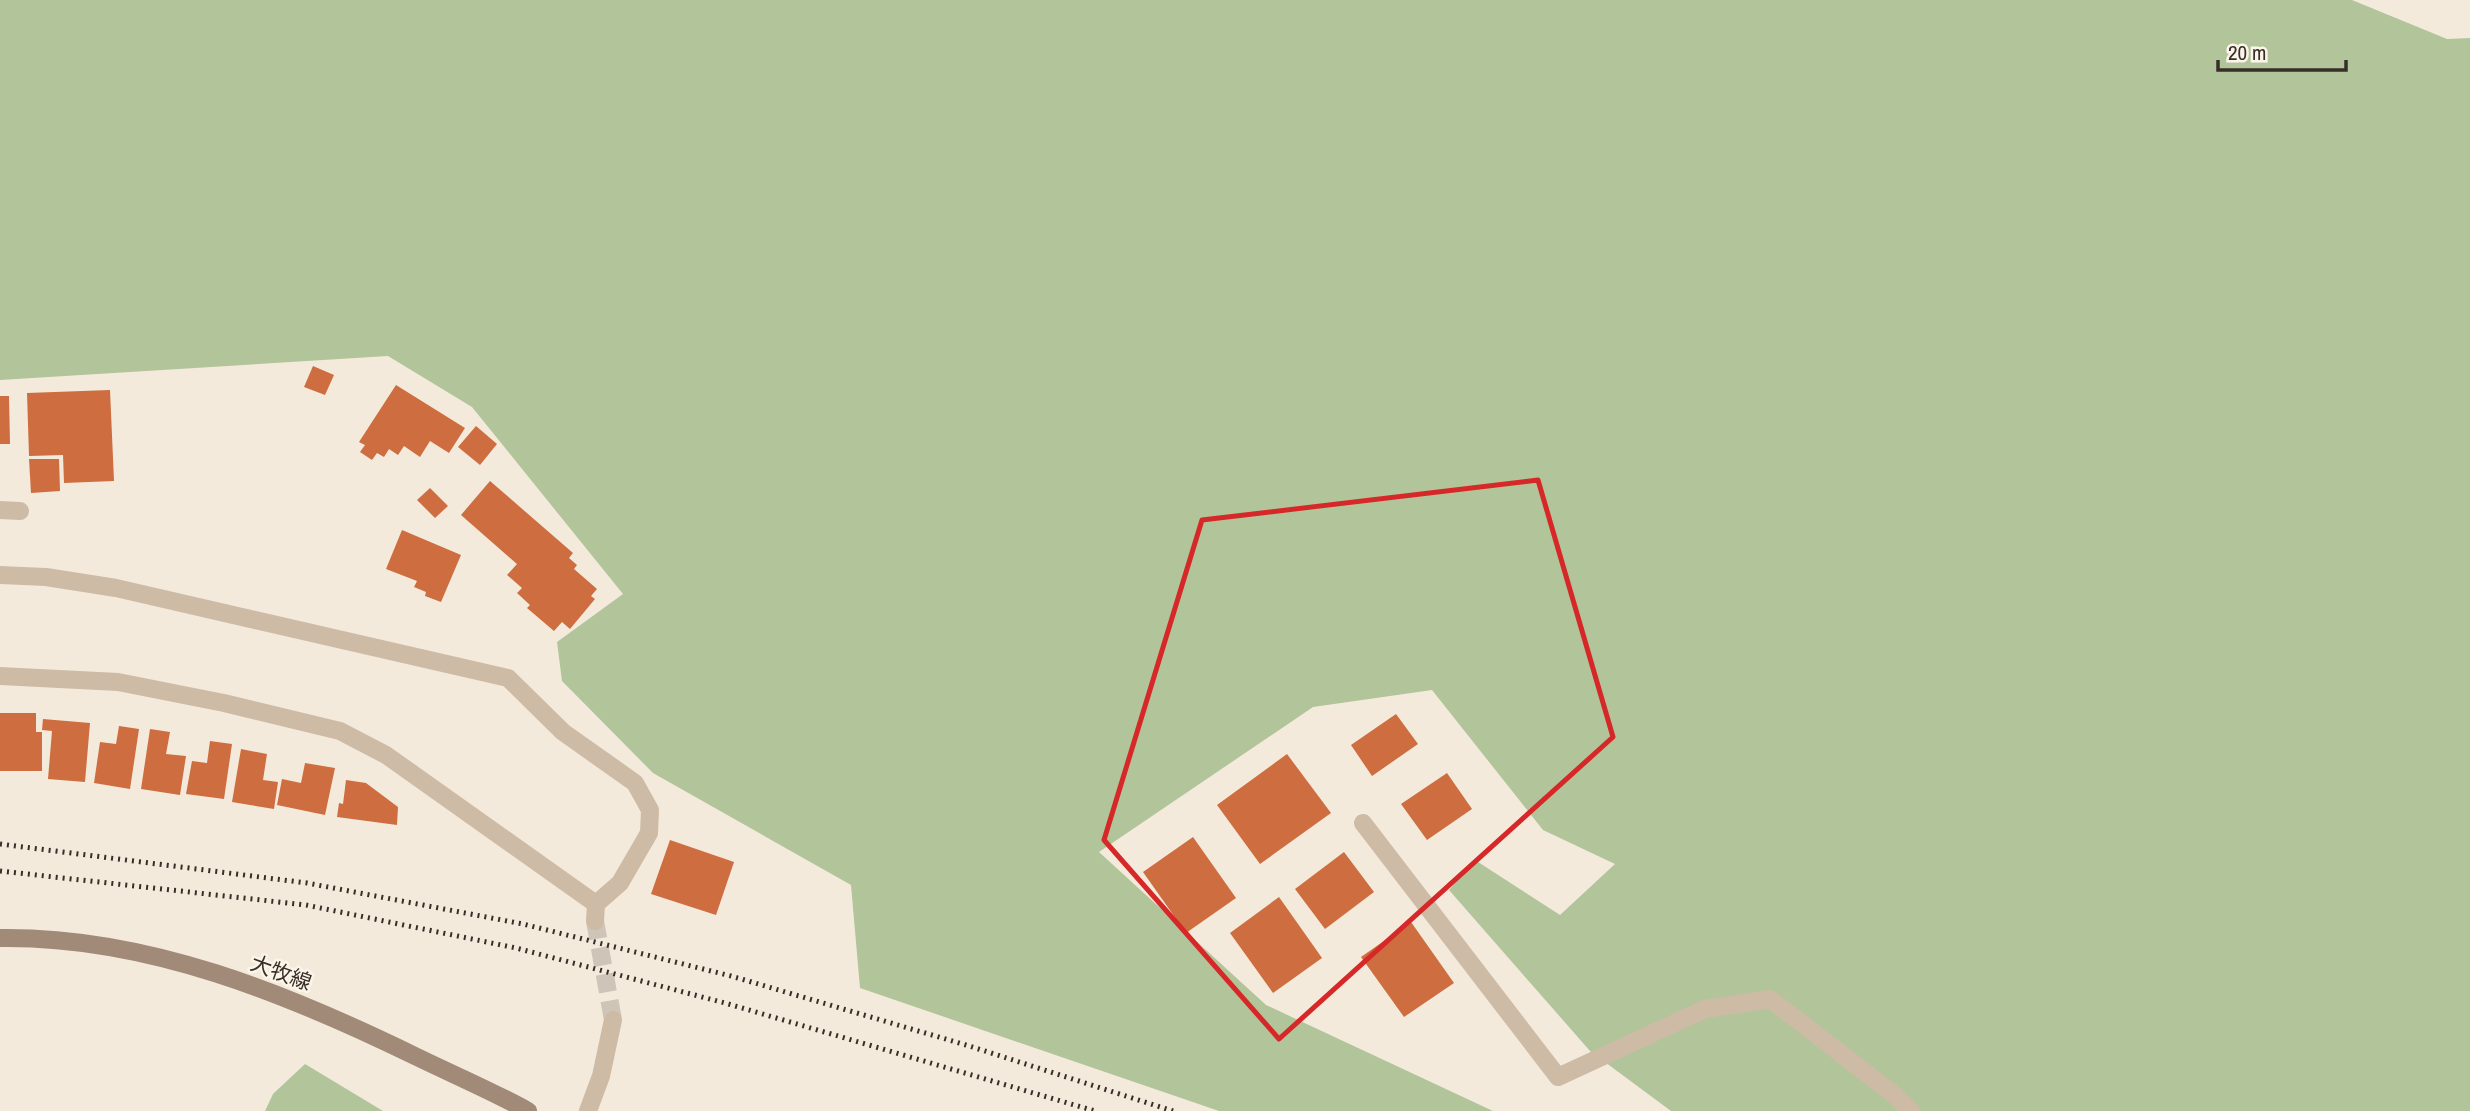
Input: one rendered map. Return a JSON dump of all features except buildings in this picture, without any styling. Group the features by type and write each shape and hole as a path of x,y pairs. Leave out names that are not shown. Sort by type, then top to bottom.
{"street":[{"path":"0,510 20,511"},
{"path":"0,575 46,577 116,588 508,678 563,732 635,782 650,810 649,833 620,883 596,913 386,755 340,731 225,703 118,682 0,676"},
{"path":"1363,823 1558,1077 1705,1009 1770,999 1892,1093 1911,1111"},
{"name":"大牧線","path":"0,938 110,946 186,964 285,997 355,1027 528,1111"},
{"path":"588,1111 601,1076 613,1020"}],"highlighted area":[{"path":"1538,480 1613,737 1279,1039 1104,840 1202,520"}],"green space":[{"path":"0,0 2352,0 2447,39 2470,38 2470,1111 1671,1111 1590,1051 1449,890 1475,860 1560,915 1615,864 1543,830 1432,690 1313,707 1099,852 1266,1005 1493,1111 1219,1111 860,988 851,885 653,773 562,681 557,642 623,594 472,407 388,356 0,380"},
{"path":"305,1064 383,1111 265,1111 273,1094"}],"tunnel":[{"path":"595,921 613,1020"}],"railway":[{"path":"0,844 307,883 523,924 731,976 966,1045 1173,1111"},
{"path":"0,871 306,905 516,948 725,1003 1095,1111"}]}
